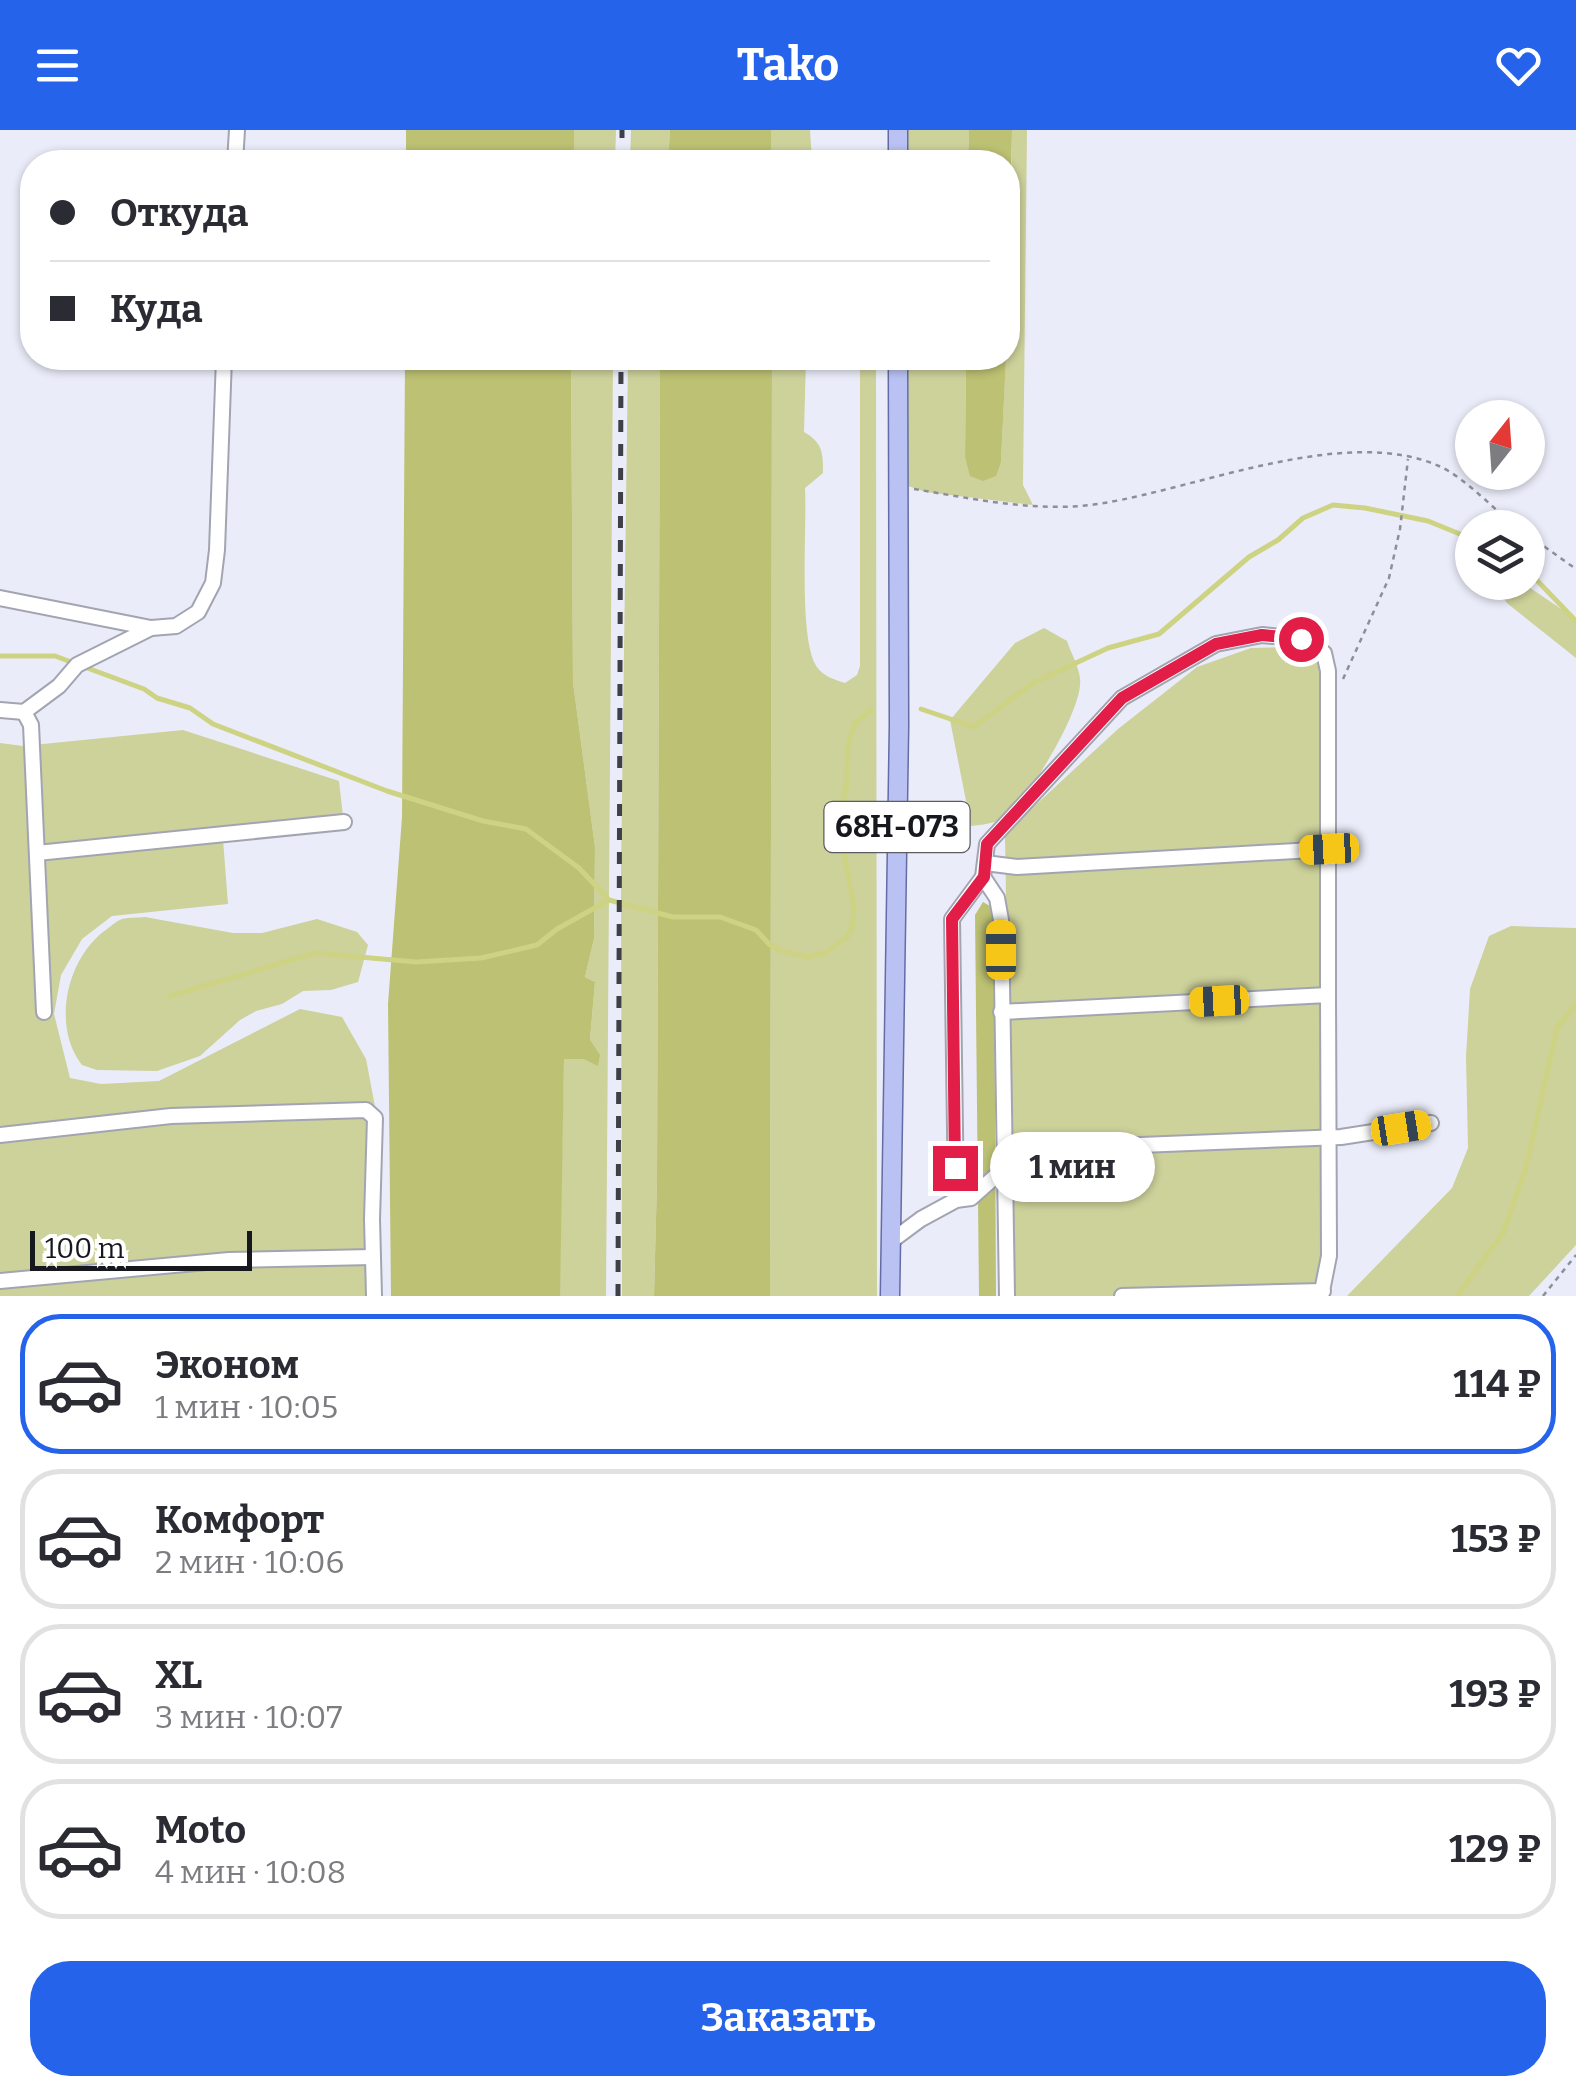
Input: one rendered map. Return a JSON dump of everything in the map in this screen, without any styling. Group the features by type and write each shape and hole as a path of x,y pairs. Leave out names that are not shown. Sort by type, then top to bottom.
{"main road":[{"name":"68Н-073","path":"890,1296 898,726 898,370"}],"lane":[{"path":"221,130 237,131"},
{"path":"0,598 151,628 176,626 198,612 213,582 217,550 224,370"},
{"path":"0,710 24,712 60,686 77,664 151,628"},
{"path":"956,1200 952,919 984,870 987,844 1122,698 1216,644 1262,635 1301,639 1324,653 1328,671 1330,1137 1328,1256 1322,1294 1122,1296"},
{"path":"24,712 30,724 44,1012"},
{"path":"37,853 344,822"},
{"path":"984,870 1329,849"},
{"path":"984,870 997,898 1001,920 1006,1296"},
{"path":"1001,1012 1328,996"},
{"path":"0,1136 171,1116 366,1110 375,1118 374,1296"},
{"path":"890,1242 921,1218 956,1200 971,1198 1017,1156 1040,1150 1330,1137 1431,1123"},
{"path":"0,1281 229,1260 373,1256"}],"path":[{"path":"898,486 1017,505 1101,504 1321,456 1392,452 1442,467 1495,510"},
{"path":"1328,707 1390,578 1409,457"},
{"path":"1545,547 1576,569"},
{"path":"1543,1296 1576,1255"}],"green space":[{"path":"406,130 574,130 574,150 406,150"},
{"path":"574,130 616,130 615,150 574,150"},
{"path":"631,130 670,130 669,150 630,150"},
{"path":"670,130 771,130 771,150 669,150"},
{"path":"771,130 810,130 811,150 771,150"},
{"path":"906,130 969,130 968,150 906,150"},
{"path":"969,130 1012,130 1012,150 968,150"},
{"path":"1012,130 1027,130 1023,485 1033,505 926,492 908,486 905,475 905,370 966,370 965,457 971,476 1001,462 1005,370 1020,370 1020,150 1012,150"},
{"path":"405,370 571,370 573,682 595,847 594,939 585,977 595,982 590,1040 600,1055 598,1066 584,1059 564,1059 560,1296 391,1296 388,1004 402,817"},
{"path":"571,370 613,370 606,1296 560,1296 559,1282 564,1058 584,1059 590,1040 595,982 585,977 594,939 595,847 573,682"},
{"path":"628,370 660,370 654,1296 622,1296 621,872"},
{"path":"660,370 772,370 770,1296 654,1296"},
{"path":"772,370 806,370 804,432 815,440 823,460 823,473 805,488 809,646 817,666 827,676 845,683 857,675 860,666 860,370 876,370 877,1296 770,1296"},
{"path":"966,370 1005,370 1001,462 996,476 983,481 970,476 965,457"},
{"path":"1545,598 1576,619 1576,658 1505,600"},
{"path":"1044,628 1067,641 1079,674 1077,700 1048,761 1020,800 995,822 971,826 950,720 1015,643"},
{"path":"1298,647 1316,652 1322,664 1323,1267 1314,1296 1012,1296 1005,833 1118,729 1197,667 1251,648"},
{"path":"183,730 339,781 343,816 222,827 228,904 112,916 82,939 61,975 54,1014 70,1078 101,1084 159,1081 300,1009 342,1017 366,1059 377,1117 374,1296 0,1296 0,743 23,746"},
{"path":"983,902 990,906 994,921 996,1296 979,1296 975,915"},
{"path":"145,917 233,933 262,933 317,919 357,932 368,945 358,982 331,990 303,991 282,1004 256,1011 240,1020 200,1056 157,1071 97,1070 82,1065 67,1032 67,995 72,977 90,944 103,932 122,919"},
{"path":"1511,926 1576,928 1576,1245 1529,1296 1347,1296 1452,1188 1468,1148 1466,1057 1470,989 1489,936"}],"waterway":[{"path":"921,709 974,727 1033,683 1108,648 1159,634 1249,557 1278,540 1303,518 1333,505 1428,521 1455,532"},
{"path":"1545,589 1576,621"},
{"path":"0,656 55,656 190,708 213,724 387,791 483,821 526,829 579,868 609,900 673,917 720,917 756,930 779,950 807,957 825,953 847,937 852,928 854,908 843,846 848,743 855,723 871,710"},
{"path":"170,996 315,953 416,962 481,958 537,945 609,900"},
{"path":"1457,1296 1503,1233 1526,1168 1557,1028 1576,1004"}],"railway":[{"path":"622,130 622,150"},
{"path":"618,1296 621,370"}],"route":[{"path":"955,1168 952,919 984,877 987,844 1122,698 1216,644 1262,635 1301,639"}]}
